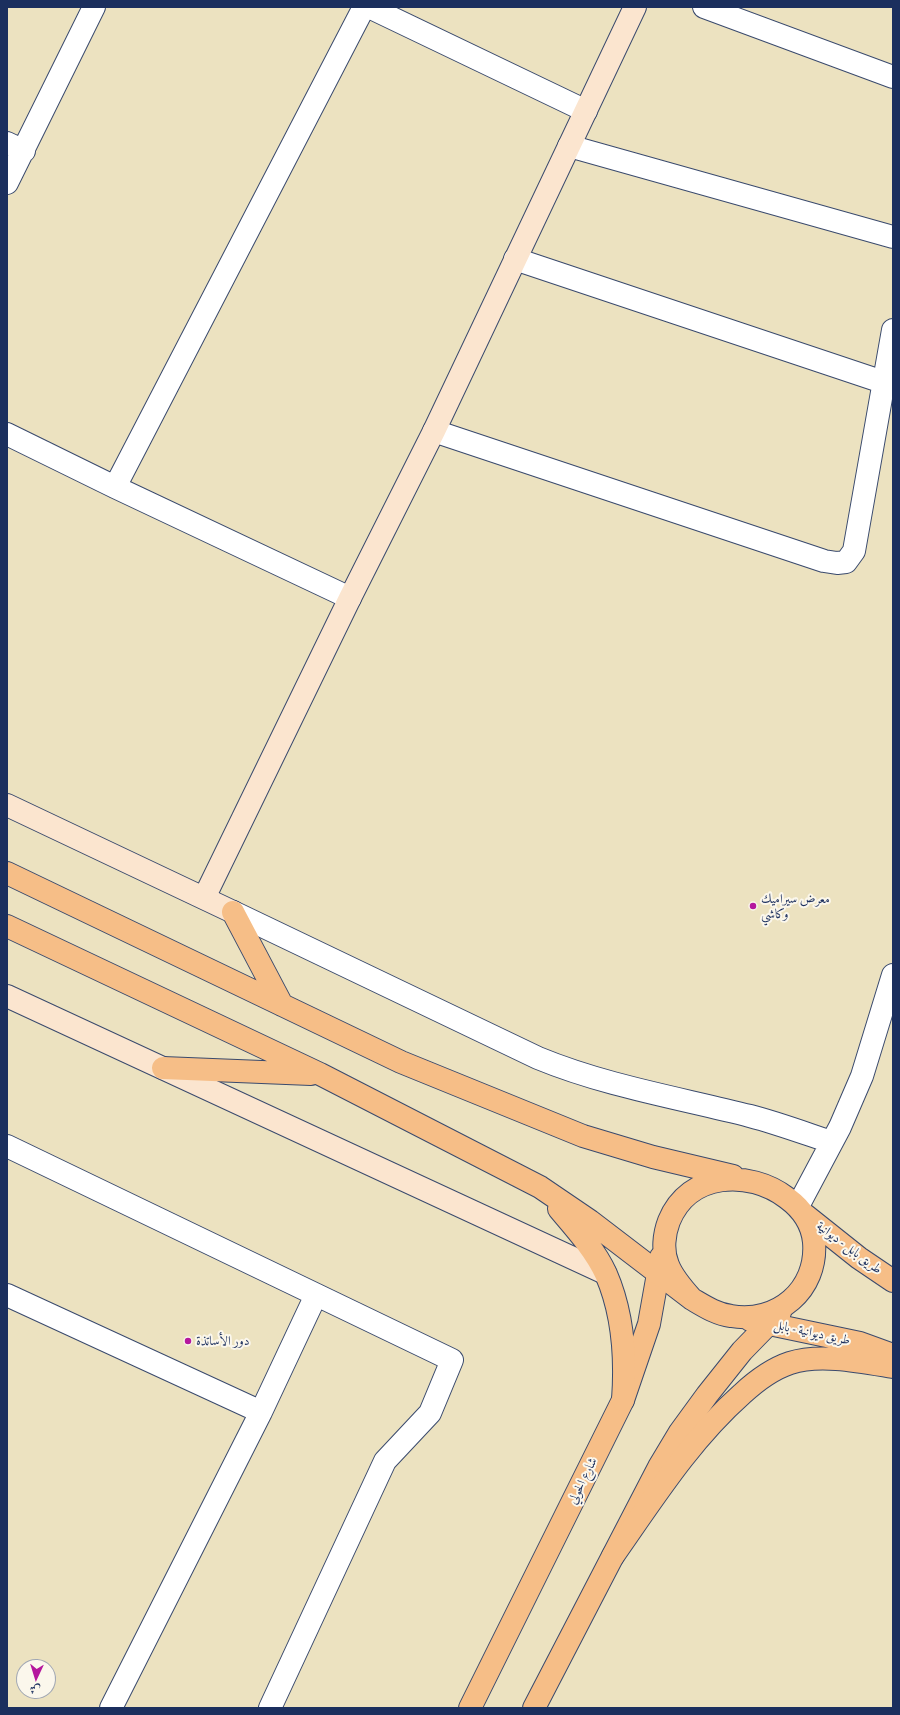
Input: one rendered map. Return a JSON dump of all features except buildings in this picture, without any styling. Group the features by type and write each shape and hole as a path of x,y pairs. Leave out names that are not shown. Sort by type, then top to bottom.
{"main road":[{"path":"7,873 340,1034 402,1062 583,1136 653,1157 757,1182"},
{"path":"233,912 282,1005"},
{"path":"7,926 320,1074 540,1187 590,1221 692,1299 710,1310 729,1316 750,1317 763,1315 788,1304 799,1293"},
{"path":"163,1068 320,1074"},
{"name":"شارع الحولي","path":"470,1708 624,1400 649,1324 666,1229 672,1213 684,1198 699,1187 717,1181 737,1179 757,1182"},
{"name":"طريق بابل - ديوانية","path":"757,1182 776,1189 859,1258 893,1281"},
{"path":"540,1187 577,1229 605,1273 614,1294 619,1319 625,1368 624,1400"},
{"path":"534,1708 658,1467 680,1432 742,1351 799,1293 810,1276 815,1255 813,1234 801,1210"},
{"path":"664,1242 667,1264 678,1284 692,1299"},
{"name":"طريق ديوانية - بابل","path":"729,1316 860,1343 893,1355"},
{"path":"613,1556 671,1472 704,1432 727,1407 752,1385 772,1371 791,1362 813,1359 841,1360 893,1367"}],"street":[{"path":"7,183 15,147 94,7"},
{"path":"115,487 364,7"},
{"path":"369,7 586,111"},
{"path":"204,898 350,598 434,431 635,7"},
{"path":"704,7 893,77"},
{"path":"569,146 893,238"},
{"path":"515,259 883,382"},
{"path":"434,431 824,561 846,562 854,552 893,330"},
{"path":"7,434 115,487 350,598"},
{"path":"7,805 561,1068 624,1086 750,1116 831,1142"},
{"path":"801,1210 831,1142 843,1121 862,1076 893,975"},
{"path":"7,996 605,1273"},
{"path":"7,1146 316,1296 452,1360 430,1413 385,1461 270,1708"},
{"path":"7,1295 261,1412"},
{"path":"111,1708 261,1412 316,1296"}],"place":[{"name":"معرض سيراميك وكاشي","path":"753,906"},
{"name":"دور الأساتذة","path":"188,1341"}]}
